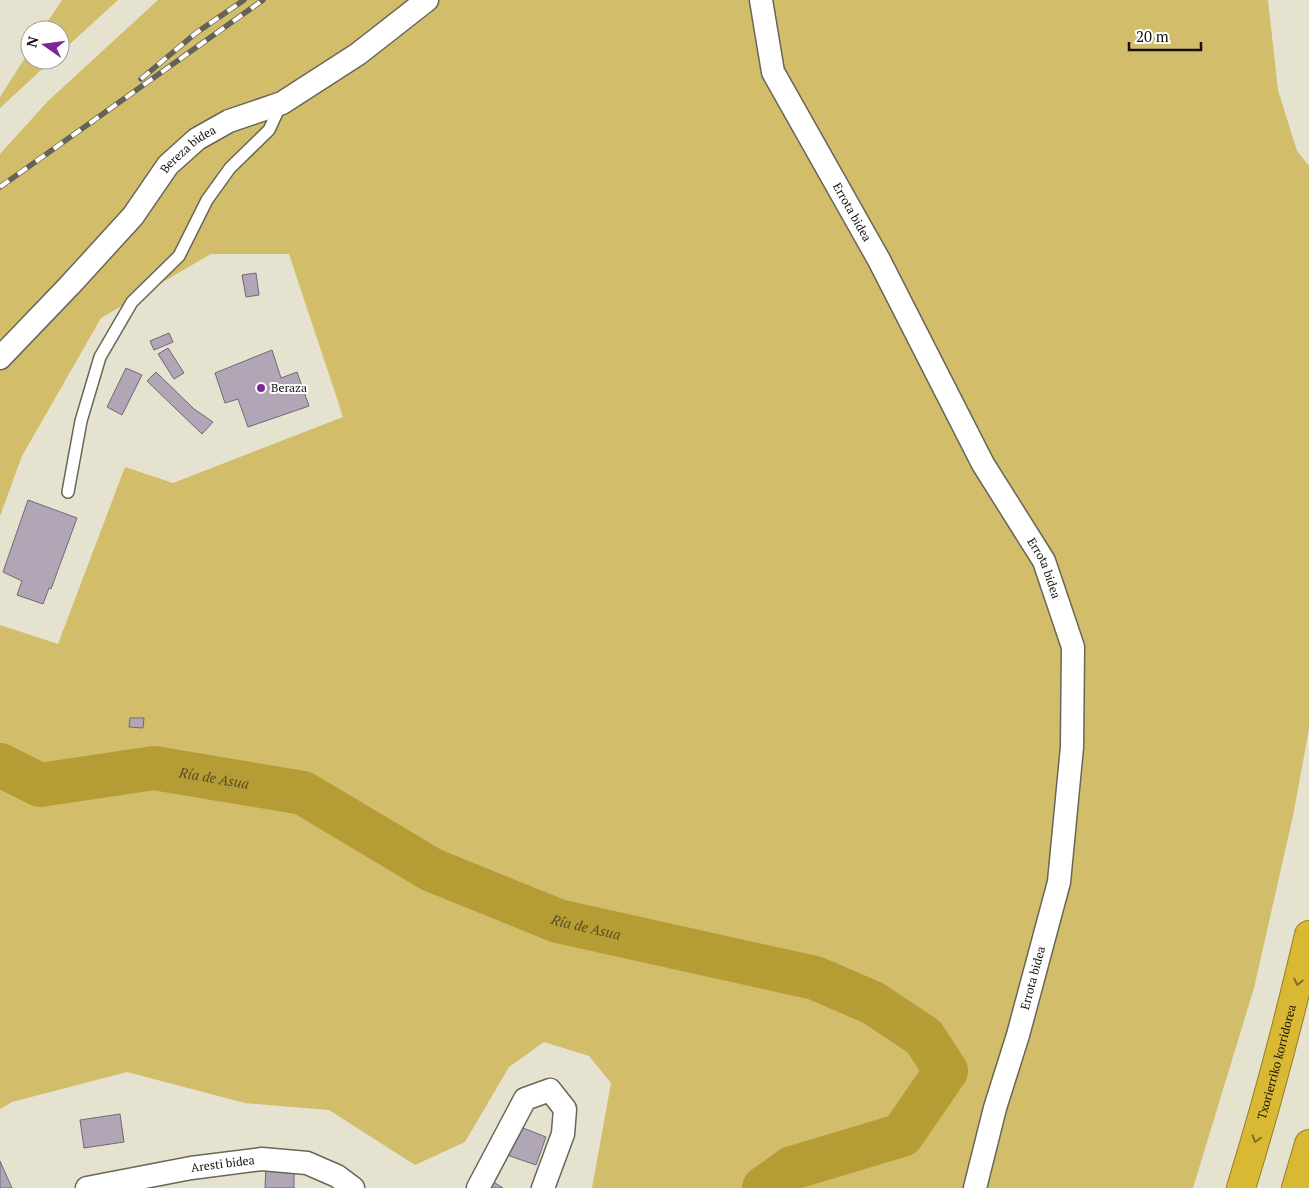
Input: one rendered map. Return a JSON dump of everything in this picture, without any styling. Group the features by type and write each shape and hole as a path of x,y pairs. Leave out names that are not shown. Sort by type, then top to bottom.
{"highway":[{"name":"Txorierriko korridorea","path":"1241,1188 1287,1027 1309,935"},
{"path":"1296,1188 1309,1144"}],"street":[{"name":"Bereza bidea","path":"0,358 133,216 168,165 197,139 229,121 282,103 358,54 427,0"},
{"name":"Errota bidea","path":"761,0 773,72 879,260 983,464 1044,561 1073,647 1072,747 1059,882 1018,1035 995,1108 975,1188"},
{"path":"478,1188 525,1099 550,1090 565,1109 563,1134 543,1188"},
{"name":"Aresti bidea","path":"87,1188 191,1168 262,1159 307,1163 337,1176 353,1188"}],"lane":[{"path":"68,492 81,421 100,358 132,302 178,256 207,200 230,168 269,130 282,103"}],"shaded area":[{"path":"62,0 118,0 70,44 70,20 49,20"},
{"path":"158,0 1268,0 1278,90 1297,151 1309,166 1309,729 1293,816 1254,988 1193,1188 592,1188 611,1083 589,1056 544,1042 509,1067 465,1142 415,1165 329,1110 245,1103 127,1072 12,1102 0,1109 0,625 58,644 125,467 173,483 343,417 289,254 211,254 101,318 22,456 0,516 0,154 48,101"},
{"path":"20,66 20,70 41,70 0,108 0,97"}],"building":[{"path":"256,273 259,295 246,297 242,275"},
{"path":"169,333 173,342 154,350 150,341"},
{"path":"168,348 184,373 174,379 158,354"},
{"name":"Beraza","path":"272,350 281,378 297,372 309,406 248,427 238,399 225,403 215,373"},
{"path":"126,368 142,375 122,415 107,407"},
{"path":"156,372 194,409 213,422 202,434 147,381"},
{"path":"28,500 77,518 51,589 49,588 43,604 17,595 22,581 3,572"},
{"path":"130,718 144,718 143,728 129,727"},
{"path":"120,1114 124,1142 84,1148 80,1120"},
{"path":"518,1126 546,1137 536,1165 507,1155"},
{"path":"0,1161 12,1188 0,1188"},
{"path":"266,1167 294,1168 294,1188 265,1188"},
{"path":"486,1177 503,1188 479,1188"}],"waterway":[{"name":"Ría de Asua","path":"0,765 40,785 154,768 303,793 432,870 558,921 815,978 873,1003 924,1037 946,1071 902,1135 792,1168 764,1188"}],"railway":[{"path":"141,79 196,33 244,0"},
{"path":"0,187 263,0"}],"place":[{"name":"Beraza","path":"261,388"}]}
